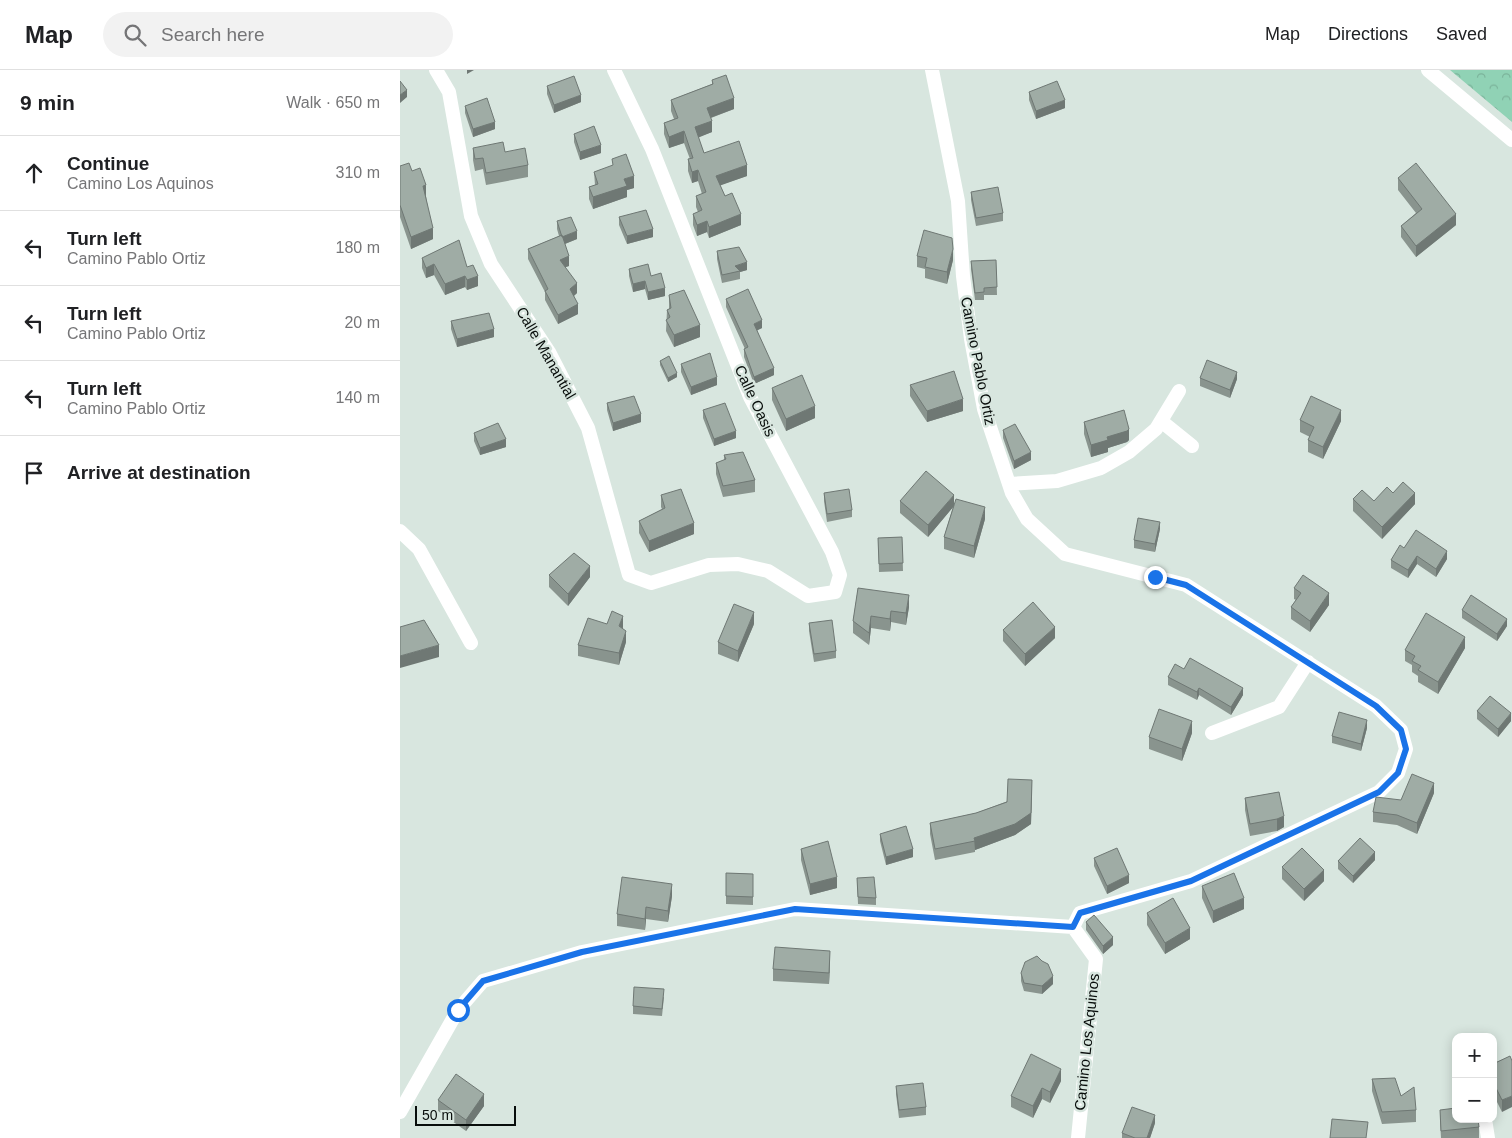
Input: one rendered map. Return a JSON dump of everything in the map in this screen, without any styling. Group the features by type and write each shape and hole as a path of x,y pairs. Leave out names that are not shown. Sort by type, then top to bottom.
{"street":[{"name":"Calle Manantial","path":"436,70 448,92 471,216 491,264 549,352 588,428 629,575 650,583 695,569"},
{"name":"Calle Oasis","path":"614,70 652,149 750,397 832,552 840,575 835,592 808,596 768,571 738,564 710,565 695,569"},
{"name":"Camino Pablo Ortiz","path":"932,70 958,201 963,276 971,339 984,409 1012,493 1027,519 1065,554 1186,585 1376,706 1401,730 1406,749 1398,773 1379,792 1191,881 1080,913 1073,927"},
{"path":"1428,70 1512,140"},
{"path":"1009,484 1057,481 1101,468 1129,452 1156,429 1179,391"},
{"path":"1161,421 1192,446"},
{"path":"400,531 419,549 471,643"},
{"path":"1212,733 1279,707 1308,662"},
{"path":"400,1112 458,1010 483,981 582,952 795,909 1073,927"},
{"name":"Camino Los Aquinos","path":"1073,927 1096,959 1078,1138"},
{"path":"1486,1123 1488,1138"}],"green space":[{"path":"1450,70 1512,70 1512,122"}],"building":[{"path":"726,75 734,98 707,108 712,121 695,127 704,153 739,141 747,165 716,176 725,196 732,193 741,214 709,227 707,221 697,225 693,214 702,210 696,196 706,192 698,170 692,172 688,159 693,158 684,131 669,137 664,123 678,118 671,100 713,84 712,80"},
{"path":"574,76 581,95 554,105 547,86"},
{"path":"400,81 407,90 400,95"},
{"path":"1057,81 1065,100 1036,111 1029,92"},
{"path":"487,98 495,122 473,129 465,106"},
{"path":"594,126 601,145 580,152 574,134"},
{"path":"503,142 505,152 525,148 528,165 486,173 483,158 475,159 473,148"},
{"path":"626,154 634,176 624,179 627,186 593,197 589,187 598,184 594,172 613,165 612,159"},
{"path":"409,163 412,171 420,168 426,185 423,186 433,228 411,237 400,205 400,166"},
{"path":"1416,163 1456,214 1416,246 1401,226 1422,209 1398,178"},
{"path":"998,187 1003,213 976,218 971,192"},
{"path":"646,210 653,229 627,236 619,217"},
{"path":"571,217 577,231 562,237 557,221"},
{"path":"924,230 952,238 953,249 947,272 925,267 927,258 917,256"},
{"path":"562,235 569,256 560,260 577,283 570,289 578,304 558,315 545,291 548,289 528,249"},
{"path":"459,240 467,267 473,265 478,276 467,280 465,276 445,284 434,264 426,268 422,258"},
{"path":"739,247 747,262 735,266 740,271 722,275 717,251"},
{"path":"996,260 997,287 984,288 984,292 975,293 971,261"},
{"path":"648,264 651,276 661,273 665,288 648,292 645,281 633,284 629,269"},
{"path":"748,289 762,320 754,324 774,368 754,377 744,349 748,347 726,299"},
{"path":"684,290 700,325 674,335 666,320 670,317 667,310 671,308 669,295"},
{"path":"489,313 494,329 457,339 451,321"},
{"path":"710,353 717,377 691,387 681,364"},
{"path":"669,356 677,373 668,378 660,361"},
{"path":"1207,360 1237,372 1230,390 1200,378"},
{"path":"954,371 963,399 927,411 910,385"},
{"path":"802,375 815,406 786,419 772,388"},
{"path":"634,396 641,414 613,423 607,403"},
{"path":"1311,396 1341,410 1323,447 1308,440 1314,427 1300,420"},
{"path":"725,403 736,431 714,439 703,410"},
{"path":"1124,410 1129,429 1107,437 1108,440 1091,445 1084,422"},
{"path":"498,423 506,439 480,448 474,433"},
{"path":"1015,424 1031,452 1014,461 1003,430"},
{"path":"743,452 755,480 723,486 716,463 726,459 724,455"},
{"path":"926,471 954,495 928,525 900,501"},
{"path":"1403,482 1415,493 1382,527 1353,499 1362,490 1374,501 1387,487 1393,493"},
{"path":"681,489 694,523 649,541 639,521 665,508 661,495"},
{"path":"849,489 852,510 827,514 824,493"},
{"path":"956,499 985,507 974,546 944,537"},
{"path":"1138,518 1160,522 1155,544 1134,540"},
{"path":"1416,530 1447,551 1436,569 1417,556 1408,570 1391,560 1400,545 1404,548"},
{"path":"902,537 903,563 879,564 878,538"},
{"path":"574,553 590,566 568,594 549,575"},
{"path":"1303,575 1329,593 1310,621 1291,607 1301,593 1294,588"},
{"path":"858,588 909,595 906,613 891,611 890,619 871,616 869,633 853,621"},
{"path":"1471,595 1507,619 1497,634 1462,610"},
{"path":"1033,602 1055,627 1025,654 1003,630"},
{"path":"734,604 754,612 738,651 718,642"},
{"path":"612,611 623,616 619,626 626,631 619,653 578,645 588,618 607,624"},
{"path":"1426,613 1465,637 1438,682 1418,670 1421,666 1412,661 1415,656 1405,650"},
{"path":"424,620 439,645 400,656 400,627"},
{"path":"832,620 836,651 814,654 809,623"},
{"path":"1190,658 1243,688 1231,707 1199,688 1197,692 1168,677 1175,664 1184,669"},
{"path":"1490,696 1511,713 1498,729 1477,711"},
{"path":"1159,709 1192,721 1182,749 1149,737"},
{"path":"1339,712 1367,720 1361,744 1332,736"},
{"path":"1412,774 1434,783 1417,823 1397,815 1373,812 1376,797 1401,800"},
{"path":"1008,779 1032,780 1031,813 1015,824 974,838 975,841 935,849 930,823 976,813 1007,802"},
{"path":"1279,792 1284,816 1250,824 1245,798"},
{"path":"906,826 913,849 886,857 880,834"},
{"path":"1360,838 1375,852 1353,876 1338,861"},
{"path":"828,841 837,877 810,884 801,849"},
{"path":"1117,848 1129,875 1107,886 1094,858"},
{"path":"1302,848 1324,870 1304,889 1282,867"},
{"path":"726,873 753,874 753,897 726,896"},
{"path":"1234,873 1244,898 1213,911 1202,886"},
{"path":"622,877 672,884 668,911 646,907 645,919 617,914"},
{"path":"874,877 876,898 858,897 857,878"},
{"path":"1173,898 1190,928 1165,943 1147,913"},
{"path":"1094,915 1113,937 1103,946 1086,922"},
{"path":"775,947 830,951 829,973 773,969"},
{"path":"1037,956 1048,964 1053,976 1042,986 1024,983 1021,973 1025,962"},
{"path":"634,987 664,989 662,1009 633,1006"},
{"path":"1031,1054 1061,1069 1050,1092 1042,1088 1033,1106 1011,1096"},
{"path":"1510,1056 1512,1061 1512,1096 1502,1100 1497,1090 1497,1062"},
{"path":"456,1074 484,1094 466,1120 438,1100"},
{"path":"1395,1078 1401,1096 1414,1087 1416,1110 1382,1112 1372,1079"},
{"path":"923,1083 926,1107 899,1110 896,1086"},
{"path":"1132,1107 1155,1115 1147,1138 1135,1138 1122,1133"},
{"path":"1452,1108 1452,1123 1478,1123 1479,1127 1441,1131 1440,1110"},
{"path":"1332,1119 1368,1122 1366,1138 1330,1138"}],"route":[{"path":"458,1010 483,981 582,952 795,909 1073,927 1080,913 1191,881 1379,792 1398,773 1406,749 1401,730 1376,706 1186,585 1155,577"}]}
